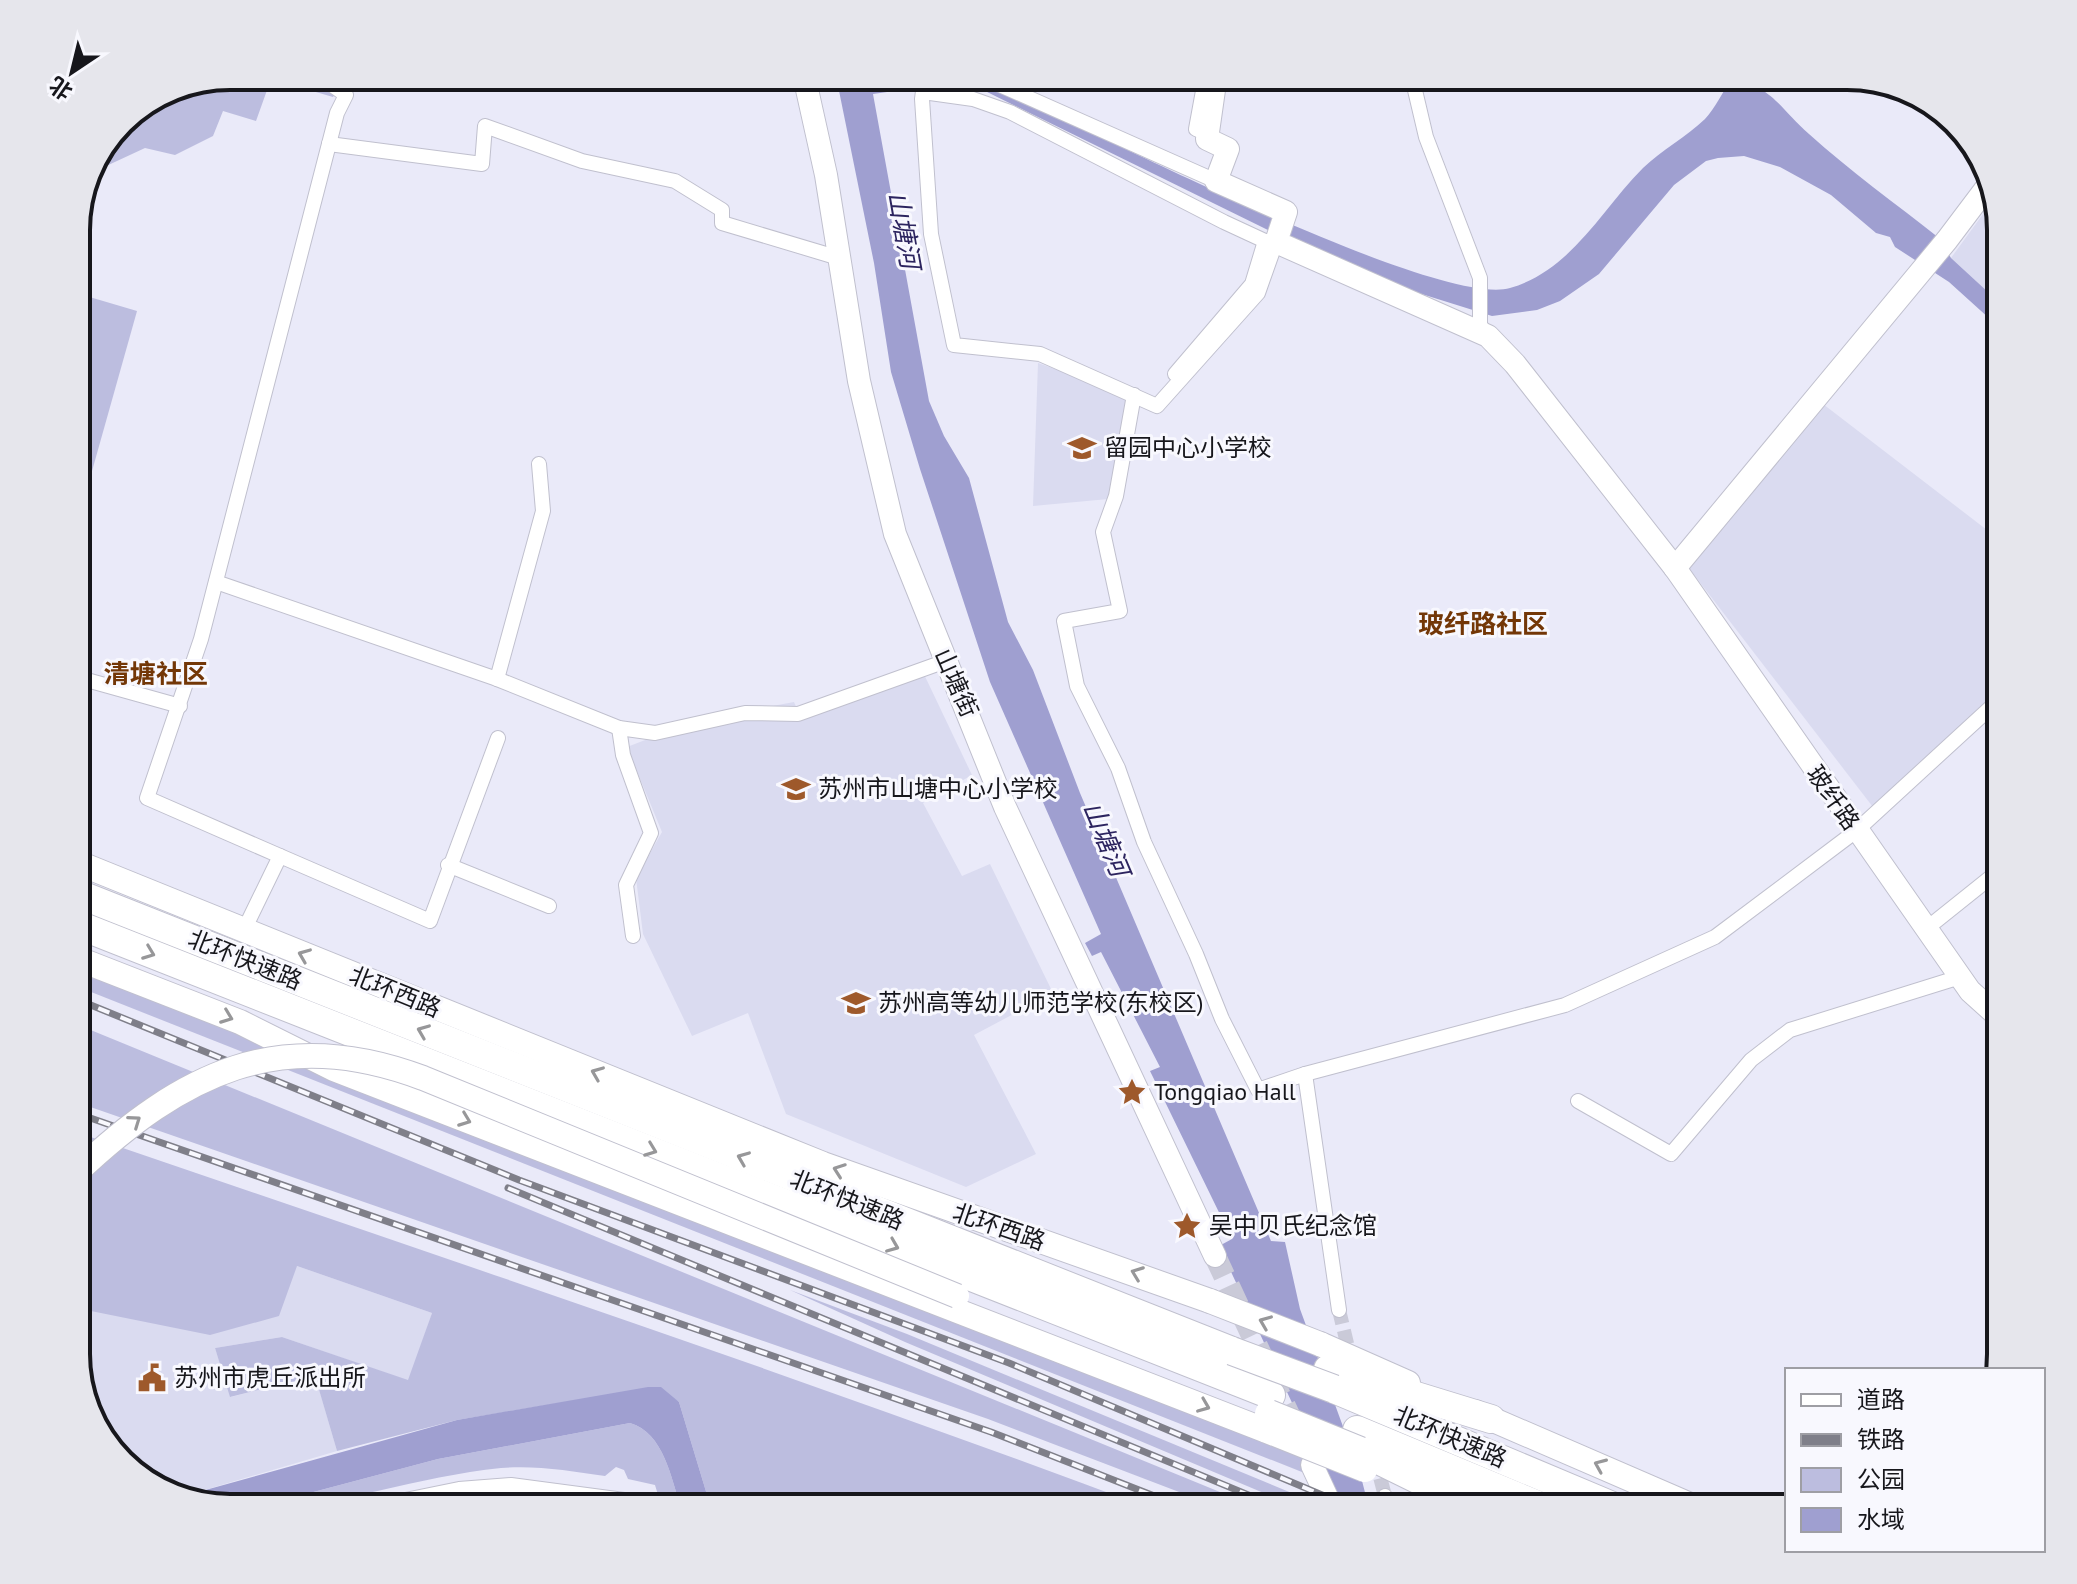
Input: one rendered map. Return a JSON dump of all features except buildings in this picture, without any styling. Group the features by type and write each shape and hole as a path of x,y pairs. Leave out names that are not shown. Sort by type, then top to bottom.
{"highway":[{"name":"北环快速路","path":"90,899 947,1240 1109,1285 1237,1344 1327,1368 1415,1421 1584,1494"},
{"name":"北环快速路","path":"90,930 1140,1344 1269,1413 1361,1450 1408,1450 1512,1494"},
{"path":"1327,1368 1491,1419"},
{"path":"1361,1450 1448,1494"}],"main road":[{"name":"北环西路","path":"90,868 823,1164 1210,1301 1327,1368"},
{"path":"90,963 240,1022 334,1069 1155,1386 1269,1413"},
{"path":"90,1161 138,1118 228,1070 282,1056 350,1056 423,1078 957,1296 1155,1386"},
{"path":"1491,1419 1665,1494"},
{"path":"1361,1450 1435,1494"}],"street":[{"path":"339,90 346,95 329,144 216,582 180,706 147,798 430,921 448,865 498,738"},
{"name":"山塘街","path":"807,90 859,381 895,534 1005,807 1215,1256"},
{"path":"923,90 931,234 954,345 1040,354 1157,406 1258,293 1273,240"},
{"path":"941,90 1010,112 1273,240 1484,330 1480,278 1426,137 1415,90"},
{"path":"1012,90 1215,176 1286,212 1252,284 1179,367 1159,398"},
{"path":"1203,90 1196,129 1225,141 1215,176"},
{"path":"1214,90 1207,139 1228,149 1215,176"},
{"path":"329,144 482,164 485,126 582,161 675,181 722,210 722,223 839,258"},
{"path":"1675,568 1982,194"},
{"name":"玻纤路","path":"1484,330 1515,364 1675,568 1960,977 1987,1005"},
{"path":"1134,395 1116,496 1103,532 1120,611 1064,621 1077,686 1118,768 1144,842 1196,954 1222,1019 1258,1090 1305,1074 1565,1005 1715,937 1856,831 1987,711"},
{"path":"497,679 543,511 539,464"},
{"path":"216,582 497,679 619,728 655,733 745,713 798,714 946,661"},
{"path":"90,681 180,706"},
{"path":"619,728 623,755 651,833 626,885 633,936"},
{"path":"244,930 280,856"},
{"path":"448,865 549,906"},
{"path":"1926,929 1987,885"},
{"path":"1578,1101 1671,1154 1751,1060 1790,1030 1960,977"},
{"path":"1305,1074 1339,1310"},
{"path":"1312,1465 1325,1494"},
{"path":"435,1494 511,1485 579,1494"}],"shaded area":[{"path":"1986,210 1987,291 1951,258"},
{"name":"留园中心小学校","path":"1038,363 1137,399 1119,498 1033,506"},
{"path":"1823,404 1987,530 1987,713 1876,811 1688,567"},
{"name":"苏州高等幼儿师范学校(东校区)","path":"921,668 972,775 923,803 962,876 990,864 1053,993 974,1035 1036,1154 966,1187 786,1114 748,1013 692,1036 643,934 636,878 662,832 627,747 697,720 794,702 800,716"},
{"name":"苏州市虎丘派出所","path":"297,1266 432,1313 409,1381 282,1337 215,1348 231,1397 315,1375 337,1451 202,1491 168,1480 145,1465 125,1446 109,1424 91,1372 90,1309"}],"green space":[{"path":"267,90 256,121 223,111 213,136 175,155 145,148 105,167 131,131 160,109 203,93"},
{"path":"309,90 338,90 333,97"},
{"path":"90,297 137,311 90,478"},
{"path":"90,978 129,985 1300,1452 1312,1476 90,992"},
{"path":"90,1030 1225,1494 1184,1494 988,1419 90,1107"},
{"path":"90,1137 748,1363 1111,1494 707,1494 679,1402 656,1387 457,1420 337,1451 315,1376 230,1397 215,1348 282,1337 408,1380 432,1313 297,1266 279,1316 210,1335 90,1311"},
{"path":"790,1290 907,1334 1294,1494 1266,1494 905,1342"},
{"path":"630,1423 642,1428 658,1446 676,1494 658,1494 655,1485 628,1479 624,1470 616,1467 605,1476 514,1467 470,1472 361,1494 306,1494 438,1459"}],"water":[{"path":"839,90 901,90 873,94 929,401 944,436 969,478 1008,622 1033,670 1080,793 1271,1241 1285,1242 1300,1309 1365,1494 1334,1494 1219,1246 1232,1239 1150,1071 1160,1067 1101,952 1092,956 1085,943 1101,934 990,682 891,372 874,263"},
{"path":"983,90 1003,90 1255,209 1410,271 1470,287 1510,288 1551,268 1568,253 1643,168 1705,119 1725,90 1762,90 1825,148 1939,238 1951,258 1987,291 1987,316 1949,282 1895,247 1890,237 1876,233 1831,195 1780,167 1744,156 1706,161 1674,185 1599,274 1560,301 1537,310 1492,316 1412,291 1278,235"},
{"path":"661,1387 679,1402 707,1494 676,1494 658,1446 642,1428 630,1423 438,1459 306,1494 202,1491 457,1420"}],"tunnel":[{"path":"1215,1256 1297,1432"},
{"path":"1339,1310 1351,1360"},
{"path":"1375,1458 1384,1494"}],"railway":[{"path":"90,1005 519,1180 1009,1363 1320,1494"},
{"path":"90,1118 991,1432 1149,1494"},
{"path":"508,1188 1246,1494"}],"place":[{"name":"留园中心小学校","path":"1082,448"},
{"name":"苏州市山塘中心小学校","path":"796,789"},
{"name":"苏州高等幼儿师范学校(东校区)","path":"856,1003"},
{"name":"Tongqiao Hall","path":"1132,1092"},
{"name":"吴中贝氏纪念馆","path":"1187,1226"},
{"name":"苏州市虎丘派出所","path":"152,1378"}],"district":[{"name":"玻纤路社区","path":"1483,624"},
{"name":"清塘社区","path":"156,674"}],"water label":[{"name":"山塘河","path":"904,230"},
{"name":"山塘河","path":"1106,839"}]}
